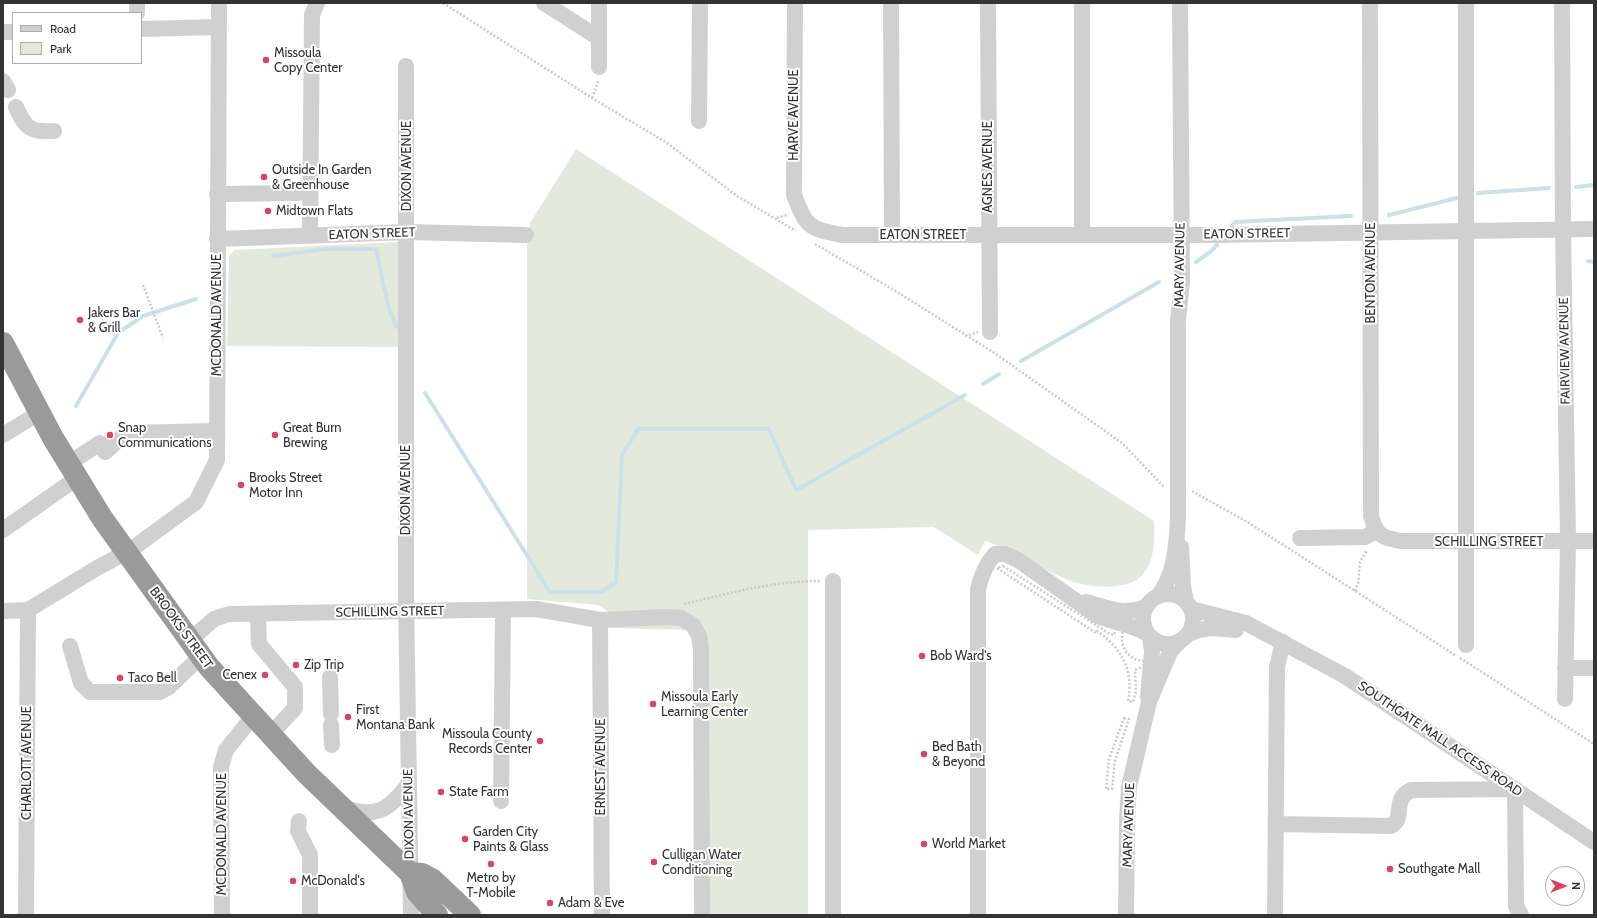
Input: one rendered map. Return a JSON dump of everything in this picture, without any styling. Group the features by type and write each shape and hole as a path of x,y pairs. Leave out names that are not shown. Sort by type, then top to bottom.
{"highway":[{"name":"BROOKS STREET","path":"3,343 39,413 102,518 195,648 306,773 410,873 416,892 437,915"},
{"name":"BROOKS STREET","path":"410,873 422,874 433,880 470,915"}],"street":[{"name":"MCDONALD AVENUE","path":"28,610 97,568 127,553 196,502 217,460 219,3"},
{"path":"310,236 312,15 317,3"},
{"path":"544,3 599,38"},
{"path":"599,67 600,3"},
{"path":"699,121 700,3"},
{"name":"HARVE AVENUE","path":"795,3 794,195 806,224"},
{"path":"890,3 892,235"},
{"name":"AGNES AVENUE","path":"984,332 988,235 988,3"},
{"path":"1082,3 1082,235"},
{"name":"MARY AVENUE","path":"1180,3 1182,281 1178,321 1177,528 1189,605"},
{"name":"BENTON AVENUE","path":"1370,3 1372,516 1380,534"},
{"path":"1466,3 1466,644"},
{"name":"FAIRVIEW AVENUE","path":"1562,3 1563,229 1568,541 1565,699"},
{"path":"142,29 219,27"},
{"name":"DIXON AVENUE","path":"406,66 408,232 405,371 406,612 411,915"},
{"path":"16,107 23,123 37,132 54,131"},
{"path":"217,194 299,193"},
{"name":"EATON STREET","path":"806,224 817,229 842,234 892,235 1182,235 1594,229"},
{"name":"EATON STREET","path":"217,239 408,232 526,235"},
{"path":"3,435 39,413"},
{"path":"3,530 73,471 100,443 105,452 126,433 217,431"},
{"name":"MARY AVENUE","path":"1152,602 1168,582 1177,528"},
{"path":"1300,538 1365,537 1380,534"},
{"name":"SCHILLING STREET","path":"1380,534 1400,541 1594,541"},
{"path":"978,915 978,589 980,578 989,560 995,554 1005,554 1018,560 1096,615 1109,621 1138,628 1164,644 1184,638 1193,622 1189,605 1172,594 1152,602 1134,612 1122,611 1078,601"},
{"path":"833,581 833,915"},
{"path":"1149,636 1143,621 1152,602"},
{"name":"SOUTHGATE MALL ACCESS ROAD","path":"1189,605 1246,623 1345,676 1594,842"},
{"name":"SCHILLING STREET","path":"70,646 81,683 90,692 160,692 169,687 214,619 229,614 536,609 600,620 665,617 681,618 693,625 699,636 701,657 702,915"},
{"path":"3,611 28,610"},
{"name":"CHARLOTT AVENUE","path":"26,915 28,610"},
{"path":"501,801 503,610"},
{"path":"258,614 259,644 295,687 295,708 271,734"},
{"name":"ERNEST AVENUE","path":"600,620 602,915"},
{"name":"SOUTHGATE MALL ACCESS ROAD","path":"1184,638 1197,629 1219,628 1254,632 1270,636 1283,642"},
{"name":"MARY AVENUE","path":"1126,915 1126,820 1129,787 1147,690 1152,651 1149,636"},
{"name":"MARY AVENUE","path":"1143,706 1170,652 1184,638"},
{"path":"1275,915 1277,666 1283,642"},
{"path":"1566,668 1594,668"},
{"path":"330,677 332,746"},
{"name":"MCDONALD AVENUE","path":"222,915 221,767 226,750 254,715"},
{"path":"340,806 355,811 376,811 385,809 400,797 409,783"},
{"path":"1276,824 1391,826 1396,823 1398,819 1401,798 1404,794 1411,790 1515,789 1516,906 1521,915"},
{"path":"299,821 298,831 310,855 310,915"},
{"name":"MARY AVENUE","path":"1127,894 1130,915"}],"path":[{"path":"592,98 599,82 599,67"},
{"path":"777,218 793,212"},
{"path":"142,285 163,338"},
{"path":"965,336 984,332"},
{"path":"1189,489 1249,523 1594,744"},
{"path":"1354,591 1358,583 1360,562 1368,549"},
{"path":"1003,566 1110,634 1114,635 1116,628 1123,629 1122,642 1130,657 1135,660 1144,661 1144,668 1138,668 1135,670 1136,690 1143,706 1128,701 1130,688 1127,665 1115,644 997,568 1003,566"},
{"path":"679,606 738,591 791,581 833,581"},
{"path":"1124,718 1129,719 1116,756 1112,789 1106,789 1109,759 1124,718"}],"green space":[{"path":"576,149 1154,521 1153,551 1144,573 1133,582 1125,585 1106,587 1086,585 1064,578 1019,554 985,541 978,555 934,527 808,530 808,915 697,915 693,639 690,630 611,628 609,612 598,605 527,599 527,245 530,223"},
{"path":"398,242 400,250 398,347 227,346 229,256 234,250"}],"waterway":[{"path":"1576,187 1594,185"},
{"path":"1478,193 1549,188"},
{"path":"1389,215 1457,198"},
{"path":"1232,226 1235,222 1351,216"},
{"path":"1196,262 1217,245"},
{"path":"273,256 325,249 376,249 388,305 396,327"},
{"path":"1588,261 1594,262"},
{"path":"1021,361 1159,282"},
{"path":"76,406 118,333 143,316 196,299"},
{"path":"983,384 999,374"},
{"path":"425,393 550,592 601,592 616,583 622,455 638,429 769,429 796,490 965,395"}],"place":[{"name":"Missoula Copy Center","path":"266,60"},
{"name":"Outside In Garden & Greenhouse","path":"264,177"},
{"name":"Midtown Flats","path":"268,211"},
{"name":"Jakers Bar & Grill","path":"80,320"},
{"name":"Snap Communications","path":"110,435"},
{"name":"Great Burn Brewing","path":"275,435"},
{"name":"Brooks Street Motor Inn","path":"241,485"},
{"name":"Bob Ward's","path":"922,656"},
{"name":"Zip Trip","path":"296,665"},
{"name":"Cenex","path":"265,675"},
{"name":"Taco Bell","path":"120,678"},
{"name":"Missoula Early Learning Center","path":"653,704"},
{"name":"First Montana Bank","path":"348,717"},
{"name":"Missoula County Records Center","path":"540,741"},
{"name":"Bed Bath & Beyond","path":"924,754"},
{"name":"State Farm","path":"441,792"},
{"name":"Garden City Paints & Glass","path":"465,839"},
{"name":"World Market","path":"924,844"},
{"name":"Culligan Water Conditioning","path":"654,862"},
{"name":"Metro by T-Mobile","path":"491,864"},
{"name":"Southgate Mall","path":"1390,869"},
{"name":"McDonald's","path":"293,881"},
{"name":"Adam & Eve","path":"550,903"}]}
